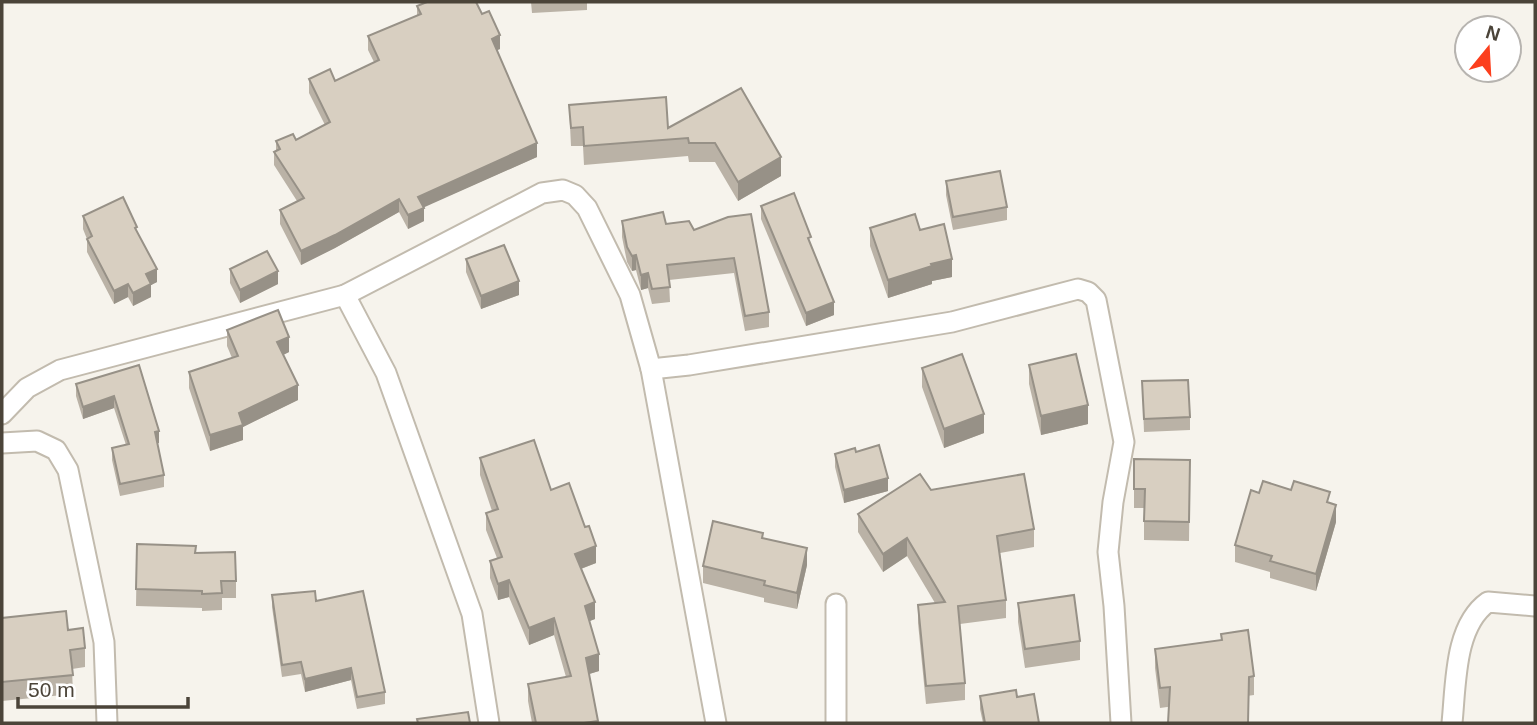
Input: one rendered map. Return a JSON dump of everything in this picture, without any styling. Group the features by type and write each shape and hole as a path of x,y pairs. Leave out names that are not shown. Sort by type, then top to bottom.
{"street":[{"path":"2,414 27,388 60,370 345,295 542,193 563,190 575,195 587,208 630,295 651,369 716,723"},
{"path":"651,369 952,322 1078,289 1088,292 1096,300 1124,442 1113,502 1108,552 1121,723"},
{"path":"345,295 386,373 472,614 489,723"},
{"path":"2,443 37,440 56,450 68,471 104,642 107,723"},
{"path":"1452,723 1457,661 1472,616 1488,602 1535,606"},
{"path":"836,604 836,723"}],"building":[{"path":"427,2 476,2 482,14 489,11 500,35 492,39 537,143 418,197 424,208 408,215 399,199 301,251 280,210 304,198 274,152 280,149 276,141 293,134 296,140 330,122 309,79 330,69 335,81 379,60 368,36 421,14 417,6"},
{"path":"741,88 781,157 738,182 715,143 689,143 688,138 584,146 583,127 571,128 569,105 666,97 668,128"},
{"path":"1000,171 1007,207 953,217 946,181"},
{"path":"794,193 811,237 808,238 834,302 806,313 761,206"},
{"path":"123,197 137,227 135,228 157,269 146,274 151,284 133,293 128,284 114,291 87,239 92,236 83,216"},
{"path":"663,212 666,224 689,221 694,230 728,217 751,214 769,312 745,316 734,258 667,265 670,287 652,289 648,273 641,275 636,255 632,256 627,247 622,221"},
{"path":"915,214 920,230 944,224 952,259 888,280 870,228"},
{"path":"504,245 519,281 481,296 466,259"},
{"path":"267,251 278,271 240,290 230,269"},
{"path":"278,310 289,337 277,342 298,385 239,413 243,425 210,435 189,372 238,356 227,330"},
{"path":"962,354 984,414 944,429 922,368"},
{"path":"1076,354 1088,405 1041,416 1029,365"},
{"path":"139,365 159,431 155,432 164,475 120,484 112,448 129,444 114,396 83,407 76,384"},
{"path":"1188,380 1190,417 1144,419 1142,381"},
{"path":"534,440 551,490 569,483 585,527 589,526 596,546 575,554 595,602 585,606 599,654 586,658 598,721 536,723 528,684 571,676 554,618 529,628 509,580 498,584 490,561 502,557 486,513 498,509 480,458"},
{"path":"879,445 888,478 844,490 835,454 855,448 856,452"},
{"path":"1134,459 1190,460 1189,522 1144,521 1145,489 1134,489"},
{"path":"920,474 931,490 1024,474 1034,529 997,536 1006,600 958,606 965,683 926,686 918,605 945,602 907,538 883,554 858,514"},
{"path":"1263,481 1291,490 1294,481 1330,492 1327,502 1336,505 1316,574 1270,561 1272,556 1235,545 1251,490 1259,493"},
{"path":"713,521 763,533 762,538 807,548 797,593 764,585 765,581 703,566"},
{"path":"137,544 196,546 195,553 235,552 236,581 221,581 222,593 136,589"},
{"path":"315,591 316,601 363,591 385,692 357,697 351,668 305,679 301,662 282,665 272,595"},
{"path":"1074,595 1080,641 1025,649 1018,603"},
{"path":"66,611 68,630 83,628 85,648 70,650 73,675 2,682 2,618"},
{"path":"1248,630 1254,676 1249,677 1248,723 1168,723 1170,687 1160,688 1155,649 1222,640 1221,634"},
{"path":"1016,690 1017,697 1034,694 1039,723 985,723 980,696"},
{"path":"468,712 470,723 418,723 417,719"}]}
